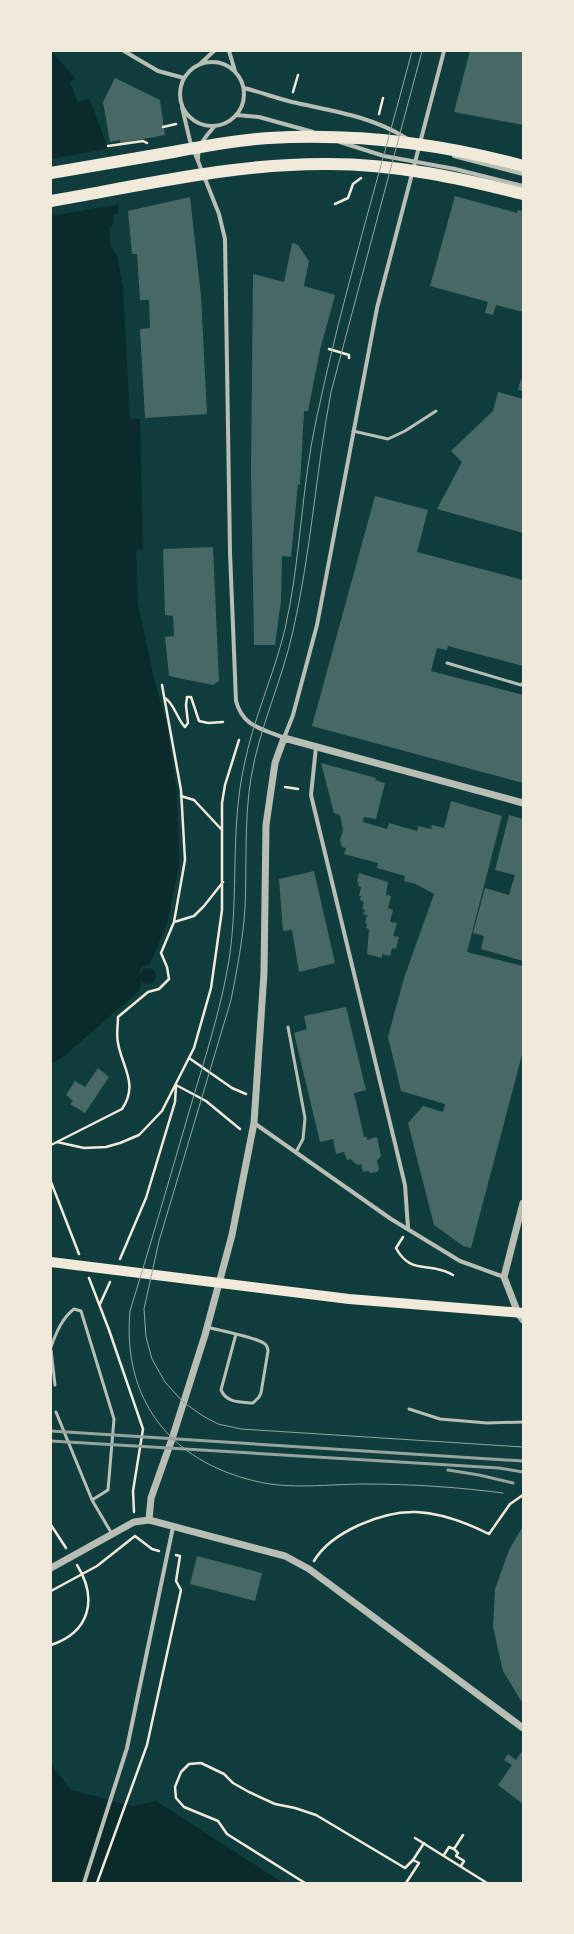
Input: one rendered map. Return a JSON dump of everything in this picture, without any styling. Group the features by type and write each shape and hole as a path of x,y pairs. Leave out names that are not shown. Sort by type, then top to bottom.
{"highway":[{"path":"51,173 237,141 321,136 367,137 433,145 523,166"},
{"path":"51,201 227,171 278,165 317,164 370,166 438,174 523,194"}],"main road":[{"path":"51,1262 349,1299 484,1308 522,1315"}],"street":[{"path":"124,51 158,71 184,78"},
{"path":"214,51 190,71 184,78 180,88 182,107 190,140 219,214 225,239 230,552 236,701 239,713 245,721 284,738 523,803"},
{"path":"199,164 198,152 203,138 214,127 231,121 237,115 244,102 244,88 235,71 229,51"},
{"path":"149,1520 151,1498 172,1439 207,1327 232,1235 254,1123 264,973 266,825 275,763 293,715 317,625 377,308 414,161 444,51"},
{"path":"198,65 207,62 218,62 227,65 235,71"},
{"path":"244,88 374,121 419,144 445,153 523,174"},
{"path":"182,107 188,116 196,122 205,126 214,127"},
{"path":"237,115 259,117 312,132 372,153 463,171 523,186"},
{"path":"316,747 311,795 405,1186 408,1228"},
{"path":"254,1123 391,1219 460,1261 504,1277"},
{"path":"522,1315 504,1277 523,1203"},
{"path":"51,1568 134,1522 149,1520 285,1556 302,1564 523,1728"},
{"path":"84,1883 127,1748 173,1527"}],"lane":[{"path":"353,431 388,438 405,431 436,411"},
{"path":"447,663 521,684 523,683"},
{"path":"288,1027 305,1118 303,1139 296,1152"},
{"path":"51,1347 56,1332 68,1314 74,1309 81,1311 114,1419 108,1490 92,1500"},
{"path":"207,1327 236,1334 262,1342 267,1346 268,1351 261,1393 253,1403 227,1399 221,1390 236,1334"},
{"path":"51,1350 55,1385"},
{"path":"409,1409 440,1419 487,1423 523,1422"},
{"path":"56,1412 92,1500 112,1534"}],"path":[{"path":"293,92 298,75"},
{"path":"379,114 383,98"},
{"path":"163,126 176,124"},
{"path":"335,204 348,198"},
{"path":"329,349 349,355 349,358"},
{"path":"51,1145 77,1130 109,1117 122,1109 128,1101 130,1089 129,1074 121,1056 117,1040 118,1017 148,992 159,989 169,979 167,967 161,953 174,922 185,860 182,796 162,685"},
{"path":"164,698 169,701 181,723 185,727 188,723 186,705 187,697 191,697 199,721 208,723 223,722"},
{"path":"57,1142 84,1148 106,1147 139,1135 162,1111 194,1048 211,988 222,910 222,803 225,785 239,740"},
{"path":"285,787 298,789"},
{"path":"182,796 194,800 223,830"},
{"path":"174,922 194,916 223,882"},
{"path":"189,1058 232,1088 246,1094"},
{"path":"176,1085 206,1101 240,1129"},
{"path":"119,1261 146,1198 175,1102 176,1085"},
{"path":"51,1182 82,1261"},
{"path":"401,1242 396,1248 402,1258 409,1265 443,1269 453,1275"},
{"path":"88,1276 143,1430 133,1491 134,1522"},
{"path":"99,1305 112,1276"},
{"path":"331,1542 346,1531 364,1523 397,1514 416,1512 467,1524 489,1534 510,1504 523,1495"},
{"path":"51,1524 67,1549"},
{"path":"51,1591 96,1566 135,1536 152,1549"},
{"path":"98,1883 147,1745 181,1590 176,1582 180,1556"},
{"path":"51,1645 64,1641 80,1625 87,1612 90,1600 82,1573 74,1561"},
{"path":"305,1883 227,1834 218,1821 184,1807 176,1798 175,1787 181,1772 190,1764 200,1763 224,1774 233,1783 249,1792 275,1804 316,1815 405,1868 413,1860 424,1843"},
{"path":"454,1849 463,1835"},
{"path":"416,1838 487,1883"},
{"path":"444,1855 449,1847 454,1849 458,1853 456,1856 464,1861 461,1866"},
{"path":"406,1883 419,1863 413,1860"}],"water":[{"path":"51,51 76,79 70,82 78,102 89,98 110,154 117,185 119,199 118,213 113,215 114,222 109,229 111,248 117,255 123,287 130,419 140,419 143,549 136,550 138,604 154,678 167,725 177,793 179,864 168,921 150,964 142,967 139,972 141,982 140,990 62,1058 51,1064"},
{"path":"148,968 154,970 156,976 154,982 148,984 142,982 140,976 142,970"},
{"path":"51,1764 71,1790 133,1806 156,1801 283,1883 51,1883"}],"pier":[{"path":"110,148 122,204 51,216 51,159"}],"building":[{"path":"470,51 523,51 523,125 454,112"},
{"path":"115,78 160,100 165,135 120,143 120,140 110,142 103,102"},
{"path":"455,196 517,213 518,210 523,211 523,312 496,305 493,315 485,313 488,302 430,286"},
{"path":"190,197 201,296 207,414 145,418 140,329 150,328 149,300 140,300 137,254 132,254 128,211"},
{"path":"292,243 298,245 309,261 304,286 335,295 320,350 308,411 304,411 300,485 298,484 291,557 282,556 281,601 275,645 254,645 251,471 253,274 284,282"},
{"path":"521,379 523,379 523,391 518,390"},
{"path":"498,392 523,399 523,533 437,509 462,462 451,451 493,411"},
{"path":"375,496 428,510 417,552 523,580 523,666 448,646 447,650 437,648 431,671 523,695 523,783 312,726"},
{"path":"213,547 219,681 213,685 169,676 165,637 174,636 173,616 165,615 163,549"},
{"path":"321,763 376,778 375,780 385,783 376,819 364,817 363,822 387,829 389,823 417,831 418,826 431,829 432,825 444,828 451,801 502,816 467,952 523,966 523,1051 471,1248 463,1246 434,1225 408,1123 423,1106 443,1112 445,1104 401,1091 388,1037 404,978 434,894 416,884 404,881 405,876 377,868 378,863 344,854 346,848 342,847 340,840 343,830 340,815 334,813"},
{"path":"509,815 523,819 523,961 481,949 484,936 473,933 485,888 509,895 515,875 495,870"},
{"path":"314,871 335,963 299,972 292,930 283,931 279,879"},
{"path":"359,873 388,882 386,895 391,896 388,908 393,910 390,922 397,923 393,936 399,937 396,949 392,948 390,956 382,954 382,958 367,954 369,929 366,928 367,924 365,923 367,915 363,914 365,910 362,909 364,902 360,900 361,896 359,896 361,887 358,886 359,882 357,882"},
{"path":"346,1007 366,1090 354,1093 364,1137 367,1137 367,1140 377,1137 381,1156 377,1161 379,1169 377,1172 363,1172 361,1164 357,1165 351,1159 347,1160 344,1152 336,1154 333,1139 320,1142 294,1033 307,1029 304,1016"},
{"path":"98,1068 109,1077 85,1113 70,1104 73,1101 66,1095 75,1081 85,1087"},
{"path":"523,1526 523,1704 503,1671 493,1627 495,1589 509,1550"},
{"path":"197,1556 262,1573 255,1601 190,1584"},
{"path":"523,1750 523,1804 498,1785 512,1765 504,1760 508,1754 516,1760"}],"tram line":[{"path":"412,51 350,279 327,370 312,443 294,576 285,629 253,731 244,766 237,814 232,936 222,997 130,1311 130,1343 134,1372 144,1398 158,1422 176,1442 198,1458 225,1472 268,1484 296,1486 364,1484 399,1485 503,1493"},
{"path":"422,51 331,392 309,541 293,631 283,668 259,741 251,778 247,826 244,920 240,954 231,1000 159,1241 144,1309 146,1337 152,1359 165,1382 183,1402 203,1416 218,1424 241,1429 523,1447"}],"railway":[{"path":"51,1431 523,1461"},
{"path":"51,1441 499,1468 523,1472"},
{"path":"448,1470 513,1483"}]}
